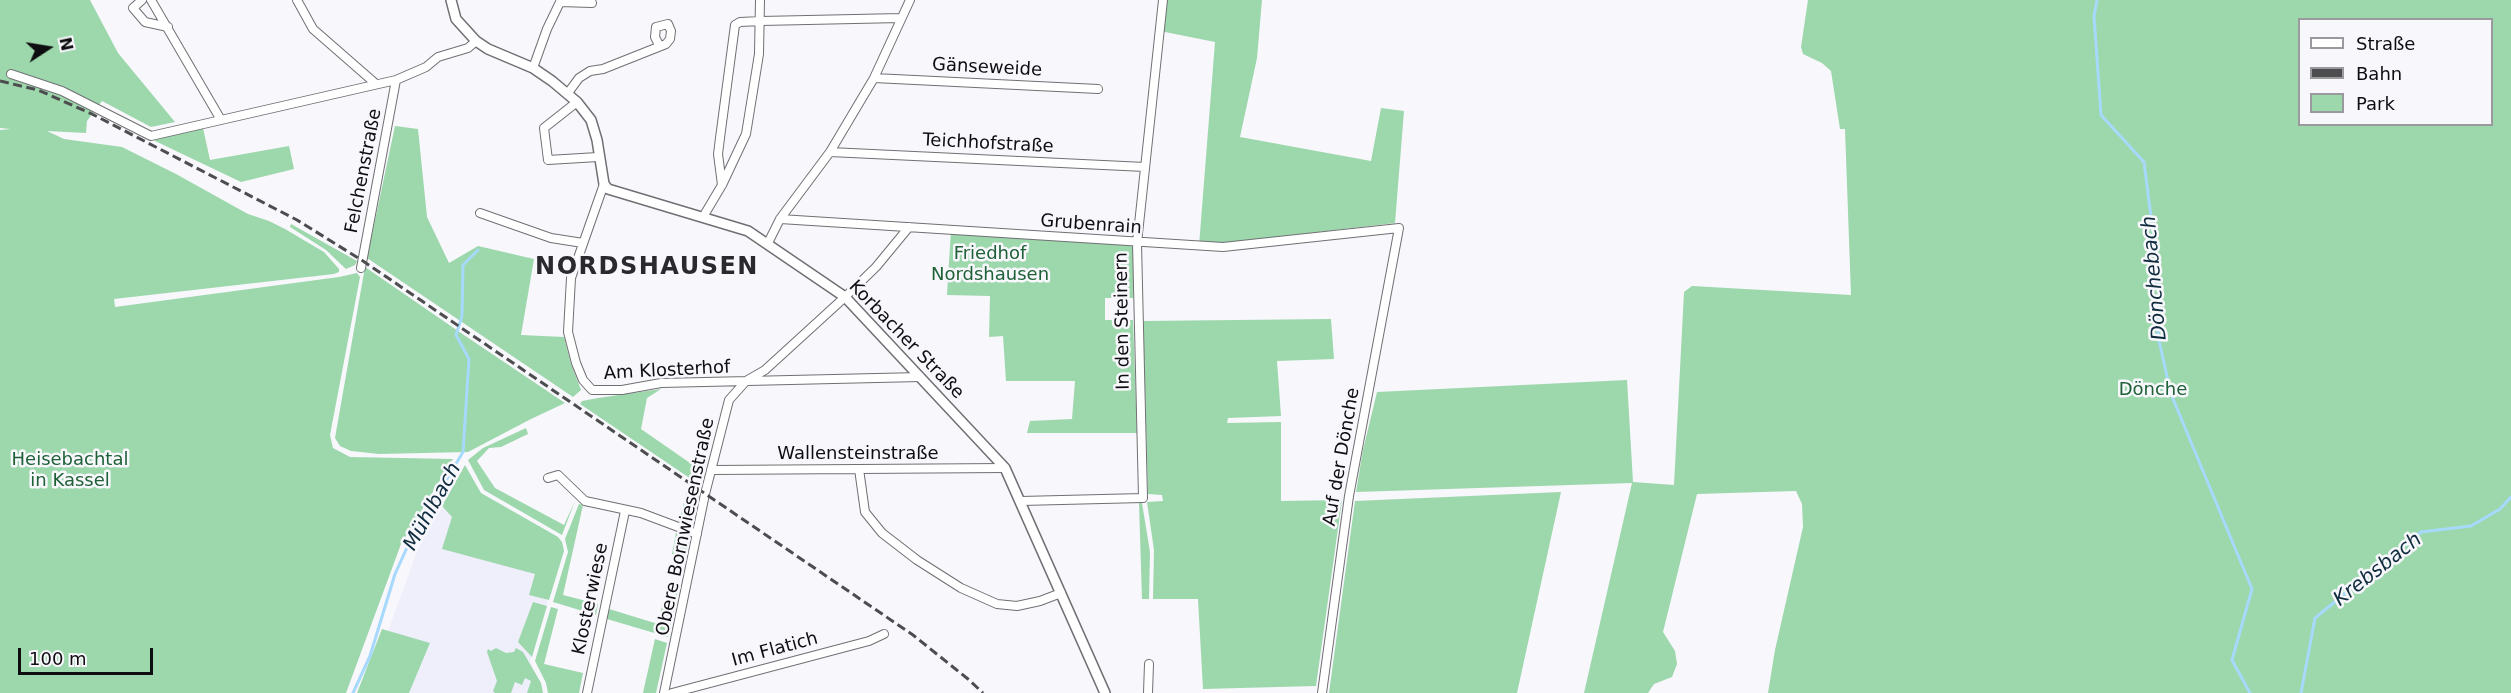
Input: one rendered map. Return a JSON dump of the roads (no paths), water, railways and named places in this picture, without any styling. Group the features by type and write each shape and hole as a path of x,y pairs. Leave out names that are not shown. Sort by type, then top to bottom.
{"street":[{"path":"142,0 133,8 145,22 168,27"},
{"path":"151,0 221,120"},
{"path":"297,0 313,28 376,84"},
{"path":"451,0 456,18 476,41 533,68 577,102 591,120 597,140 604,184"},
{"path":"704,217 746,134 759,54 760,0"},
{"path":"768,243 780,219 830,152 874,78 910,0"},
{"name":"In den Steinern","path":"1021,501 1143,498 1137,243 1163,0"},
{"path":"533,68 560,1 592,3"},
{"path":"722,185 718,154 735,25 740,22 761,21 901,18"},
{"name":"Felchenstraße","path":"11,74 62,91 151,136 396,80 426,67 438,57 468,48 476,41"},
{"path":"568,93 579,78 590,71 603,69 659,45"},
{"name":"Gänseweide","path":"874,78 1098,88"},
{"name":"Felchenstraße","path":"361,268 396,80"},
{"path":"577,102 544,128 548,160 598,157"},
{"name":"Teichhofstraße","path":"830,152 1145,167"},
{"name":"Korbacher Straße","path":"604,184 608,189 748,231 845,297 1005,468 1105,693"},
{"name":"Am Klosterhof","path":"604,184 571,278 568,332 583,380 592,390 622,390 661,383 920,377"},
{"path":"480,213 551,238 583,243"},
{"name":"Grubenrain","path":"780,219 1222,247 1399,228"},
{"name":"Obere Bornwiesenstraße","path":"664,693 711,470 729,399 746,381 765,370 845,297 876,267 909,227"},
{"name":"Auf der Dönche","path":"1322,693 1349,496 1399,228"},
{"name":"Wallensteinstraße","path":"711,470 1005,468"},
{"path":"860,469 865,512 882,533 917,560 961,588 997,604 1017,606 1061,593"},
{"path":"548,478 558,475 585,501 642,513 697,534"},
{"name":"Klosterwiese","path":"586,693 626,511"},
{"name":"Im Flatich","path":"672,693 869,641 884,634"},
{"path":"1148,693 1149,664"}],"waterway":[{"name":"Dönchebach","path":"2097,0 2094,16 2101,115 2144,162 2159,279 2158,336 2171,394 2252,589 2232,660 2250,693"},
{"name":"Mühlbach","path":"353,693 370,656 395,574 410,541 463,452 469,359 456,335 462,316 463,265 478,250"},
{"name":"Krebsbach","path":"2301,693 2315,618 2421,532 2471,526 2500,509 2511,497"}],"railway":[{"path":"0,81 38,90 92,114 297,220 363,261 913,635 983,693"}],"district":[{"name":"NORDSHAUSEN","path":"647,268"}],"park label":[{"name":"Friedhof Nordshausen","path":"990,264"},
{"name":"Dönche","path":"2153,390"},
{"name":"Heisebachtal in Kassel","path":"70,470"}]}
